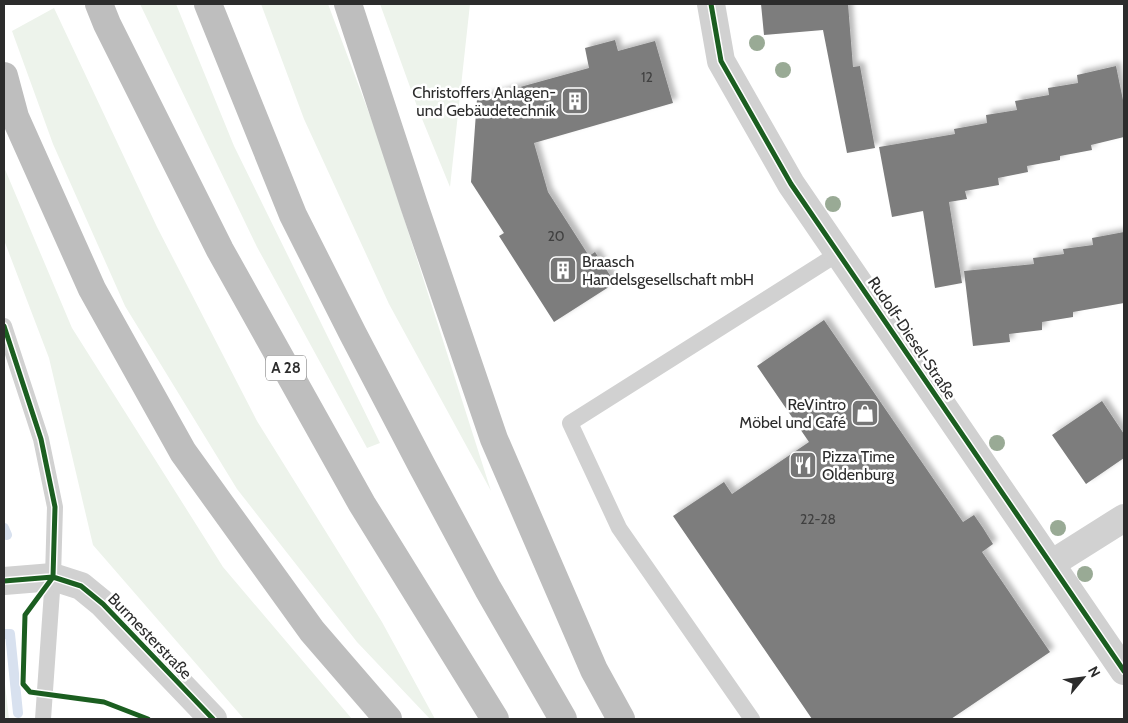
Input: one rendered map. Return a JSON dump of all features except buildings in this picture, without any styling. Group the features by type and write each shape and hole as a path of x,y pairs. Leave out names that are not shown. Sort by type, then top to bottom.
{"highway":[{"name":"A 28","path":"99,4 107,24 220,250 362,504 495,719"},
{"path":"208,4 293,215 430,482 557,710"},
{"path":"348,4 494,439 594,670 621,719"},
{"path":"4,76 16,117 92,289 183,452 312,631 388,719"}],"street":[{"name":"Rudolf-Diesel-Straße","path":"711,4 721,62 792,184 1124,670"},
{"path":"1051,564 1124,518"},
{"name":"Burmesterstraße","path":"4,581 53,577 81,586 103,604 213,719"}],"lane":[{"path":"752,719 619,528 570,423 839,253"},
{"path":"4,326 41,439 55,507 53,577 43,719"}],"shaded area":[{"path":"140,4 176,4 234,146 380,443 367,448 257,247"},
{"path":"261,4 328,4 378,137 491,491 389,304 304,119"},
{"path":"380,4 470,4 450,187 418,109"},
{"path":"54,8 157,227 257,421 382,622 435,719 430,719 357,642 237,489 125,306 53,144 12,31"},
{"path":"4,167 72,328 223,567 352,719 244,719 93,545 49,358 4,240"},
{"path":"4,676 9,719 4,719"}],"waterway":[{"path":"4,528 7,535"},
{"path":"4,634 10,634 18,713"}],"cycle path":[{"path":"711,4 721,61 791,184 1124,671"},
{"path":"4,326 41,439 55,507 53,577 25,615 23,684 30,692 104,702 148,719"},
{"path":"4,581 53,577 81,586 103,604 213,719"}],"place":[{"name":"Christoffers Anlagen- und Gebäudetechnik","path":"575,101"},
{"name":"Braasch Handelsgesellschaft mbH","path":"563,270"},
{"name":"ReVintro Möbel und Café","path":"865,413"},
{"name":"Pizza Time Oldenburg","path":"803,465"}]}
